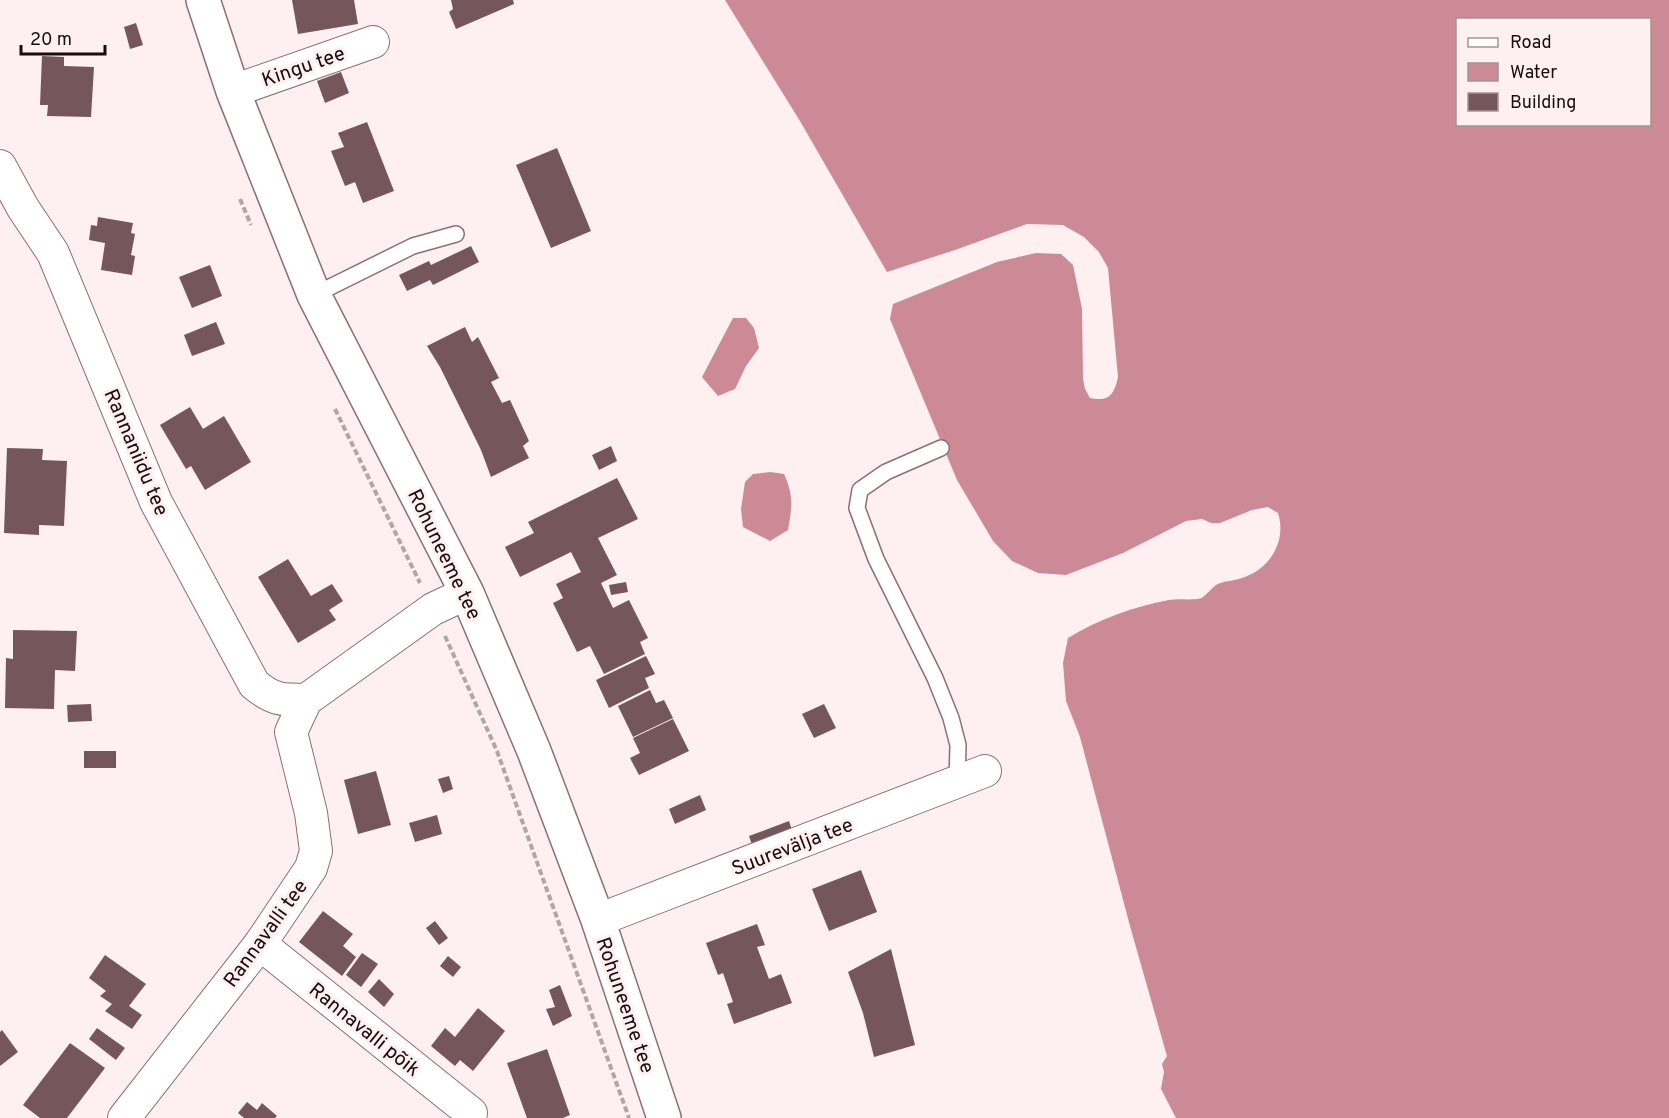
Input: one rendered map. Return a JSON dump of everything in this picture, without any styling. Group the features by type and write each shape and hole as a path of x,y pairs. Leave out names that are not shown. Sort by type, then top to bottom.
{"street":[{"name":"Rohuneeme tee","path":"203,0 233,91 315,295 467,593 534,751 598,920 664,1118"},
{"name":"Kingu tee","path":"233,91 373,42"},
{"name":"Rannaniidu tee","path":"0,166 23,208 53,253 156,501 254,684 268,696 286,700 306,700"},
{"name":"Rannavalli tee","path":"124,1118 260,944 311,868 316,851 311,813 291,732 306,700 433,609 467,593"},
{"name":"Suurevälja tee","path":"598,920 971,777"},
{"name":"Rannavalli põik","path":"260,944 471,1113"}],"lane":[{"path":"315,295 413,246 456,234"},
{"path":"941,448 886,472 860,490 857,508 876,559 935,678 971,777"}],"path":[{"path":"238,192 256,236"},
{"path":"333,405 433,609 497,751 629,1118"}],"water":[{"path":"725,0 1669,0 1669,1118 1176,1118 1161,1089 1164,1072 1162,1064 1167,1056 1080,737 1066,701 1063,663 1068,638 1092,625 1117,614 1156,603 1173,599 1202,598 1219,584 1242,578 1261,568 1274,553 1278,543 1280,523 1278,513 1268,507 1252,510 1220,523 1211,523 1202,519 1186,521 1123,553 1066,575 1038,573 1012,561 993,541 957,480 890,319 893,304 997,262 1036,253 1061,254 1073,265 1082,309 1085,389 1090,398 1102,399 1110,396 1118,377 1108,268 1099,252 1084,237 1063,225 1027,224 887,272 800,121"},
{"path":"733,318 746,318 754,328 759,348 746,366 735,389 718,396 702,377"},
{"path":"770,472 784,474 791,502 788,530 770,541 743,527 741,509 745,482 753,474"}],"building":[{"path":"292,0 354,0 358,24 298,34"},
{"path":"451,0 513,0 514,4 456,29 449,12 453,9"},
{"path":"136,23 143,45 130,49 124,27"},
{"path":"42,56 64,57 64,66 94,67 91,117 47,116 48,105 40,105"},
{"path":"341,72 349,93 325,103 317,81"},
{"path":"367,122 394,191 363,203 355,182 345,186 331,151 344,147 338,133"},
{"path":"557,148 591,231 551,248 516,165"},
{"path":"98,217 133,223 131,233 135,234 131,255 135,256 132,275 101,270 105,243 89,240 91,225 97,226"},
{"path":"471,246 479,262 433,285 430,280 407,291 399,275 429,261 431,265"},
{"path":"210,265 222,296 192,308 179,277"},
{"path":"216,322 225,344 192,356 184,335"},
{"path":"465,327 472,342 478,337 499,378 491,382 502,403 510,400 529,441 523,446 529,458 491,477 481,450 440,367 427,346"},
{"path":"190,407 203,429 224,416 251,462 205,490 191,466 186,469 160,425"},
{"path":"611,446 617,461 599,470 592,455"},
{"path":"7,448 43,449 42,460 67,461 64,526 39,525 39,535 4,533"},
{"path":"617,478 638,519 598,538 617,575 601,583 613,608 629,600 648,638 640,642 645,654 604,674 590,646 577,652 553,603 563,598 556,584 581,572 571,552 520,577 505,547 534,533 528,522"},
{"path":"288,559 311,596 332,584 343,601 329,610 336,620 298,643 258,577"},
{"path":"626,582 628,592 611,595 609,585"},
{"path":"13,630 77,631 75,671 55,670 54,709 5,708 6,658 13,659"},
{"path":"646,656 655,674 645,678 649,688 609,708 596,680"},
{"path":"650,690 656,703 664,700 673,718 633,737 618,706"},
{"path":"91,704 92,721 68,722 67,705"},
{"path":"824,704 836,728 814,738 802,714"},
{"path":"673,719 689,751 639,775 630,758 640,753 633,738"},
{"path":"84,751 116,751 116,768 84,768"},
{"path":"376,771 391,825 358,834 344,780"},
{"path":"449,776 453,789 443,793 438,779"},
{"path":"700,795 706,810 675,824 669,809"},
{"path":"437,815 442,834 415,842 409,823"},
{"path":"789,821 792,830 752,845 749,836"},
{"path":"861,870 877,912 829,931 812,889"},
{"path":"323,911 353,934 343,946 356,957 342,976 299,942"},
{"path":"435,921 448,938 439,945 426,928"},
{"path":"757,924 765,945 757,947 769,979 781,974 792,1003 734,1024 727,1004 733,1002 723,973 718,975 706,943"},
{"path":"891,949 915,1045 874,1057 863,1013 848,972"},
{"path":"362,953 378,964 361,987 346,975"},
{"path":"105,955 146,984 129,1006 142,1015 132,1029 105,1011 112,1004 100,996 106,991 89,978"},
{"path":"448,956 461,967 453,977 440,966"},
{"path":"379,979 394,994 384,1007 368,992"},
{"path":"560,985 572,1016 553,1026 546,1009 555,1007 549,990"},
{"path":"478,1008 505,1031 473,1071 460,1060 455,1066 431,1046 445,1028 455,1037"},
{"path":"97,1028 125,1048 116,1060 89,1039"},
{"path":"2,1030 18,1052 0,1066 0,1032"},
{"path":"70,1043 105,1068 67,1118 40,1118 23,1105"},
{"path":"547,1049 570,1115 563,1118 527,1118 507,1063"},
{"path":"247,1102 257,1110 262,1103 277,1116 275,1118 244,1118 238,1113"}]}
